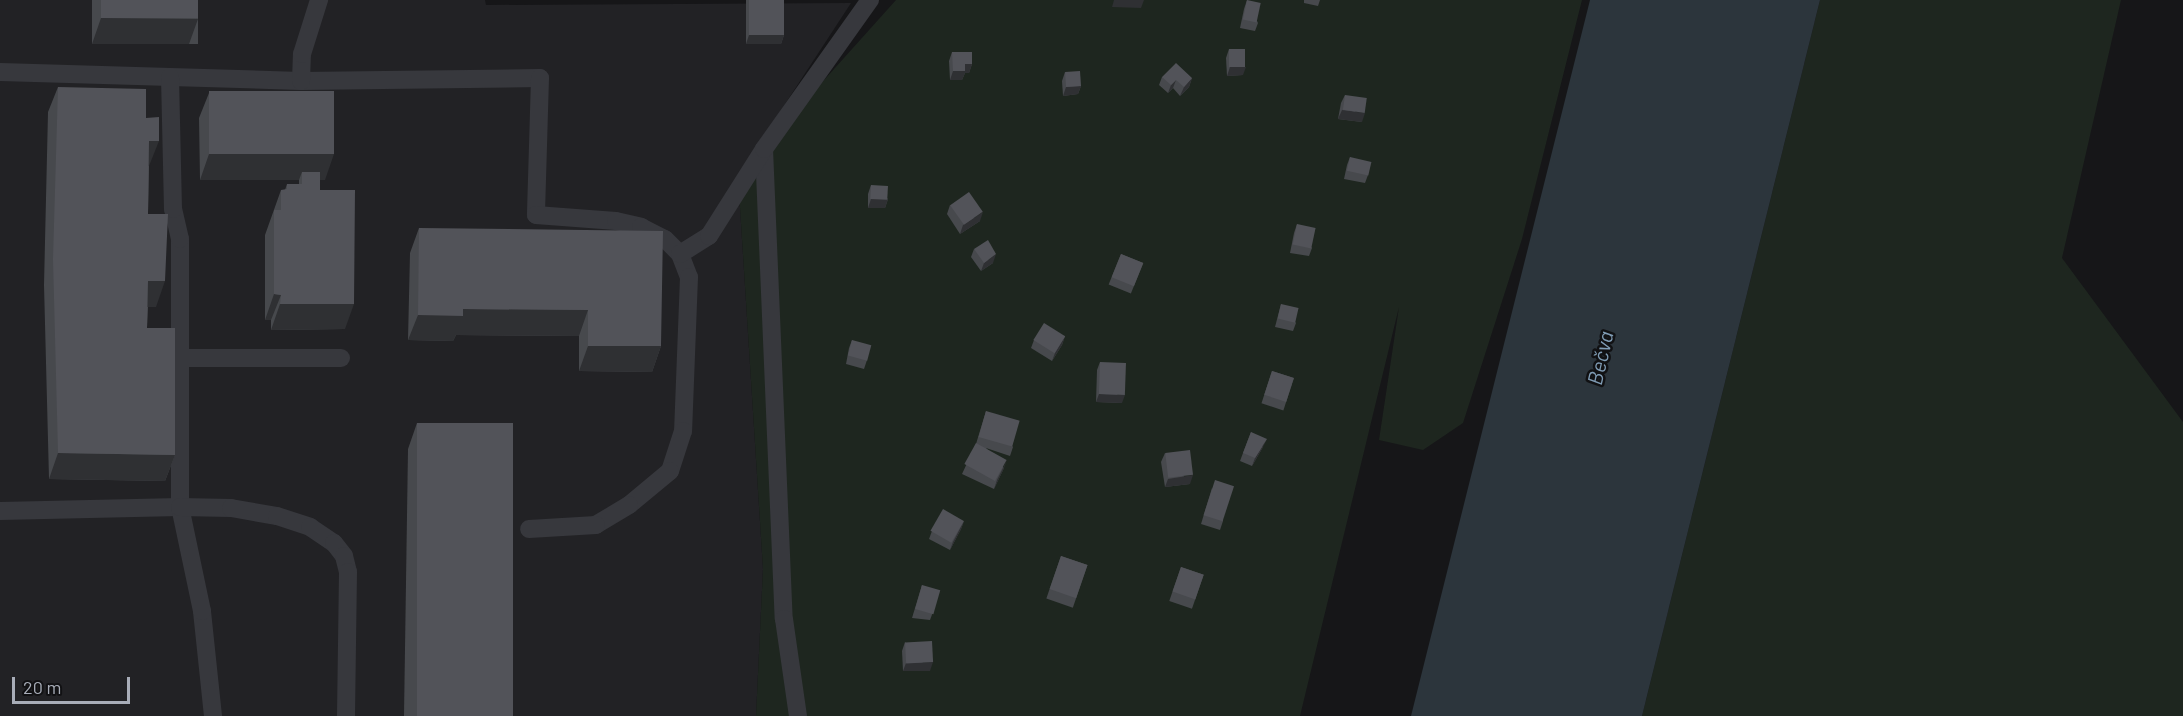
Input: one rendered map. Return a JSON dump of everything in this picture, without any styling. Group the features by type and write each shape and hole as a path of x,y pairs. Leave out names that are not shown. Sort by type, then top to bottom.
{"lane":[{"path":"301,81 302,54 319,0"},
{"path":"680,254 710,236 764,149 870,0"},
{"path":"0,72 301,81 540,78 536,215 616,221 641,227 664,239 680,254 689,277 683,431 670,471 629,505 596,525 529,529"},
{"path":"170,77 173,209 180,239 180,507 201,600 213,716"},
{"path":"764,149 784,619 798,716"},
{"path":"180,358 341,358"},
{"path":"0,511 231,508 278,516 310,527 334,543 344,556 348,572 346,716"}],"shaded area":[{"path":"0,0 485,0 486,5 851,3 738,176 763,569 756,716 0,716"},
{"path":"896,0 1582,0 1522,239 1463,423 1423,450 1379,440 1399,307 1300,716 756,716 763,569 738,176"},
{"path":"1820,0 2121,0 2062,258 2183,422 2183,716 1642,716"}],"water":[{"name":"Bečva","path":"1590,0 1820,0 1642,716 1411,716"}],"building":[{"path":"101,0 198,0 198,18 101,18"},
{"path":"749,0 784,0 784,35 749,35"},
{"path":"1247,0 1261,3 1257,22 1243,20"},
{"path":"1229,49 1245,49 1245,67 1229,67"},
{"path":"952,52 972,52 972,64 965,64 965,71 953,71"},
{"path":"1176,63 1192,78 1184,87 1176,80 1171,85 1162,77"},
{"path":"1080,71 1081,86 1066,87 1065,72"},
{"path":"58,87 146,89 146,118 159,117 159,141 149,141 148,214 168,214 165,281 148,281 147,328 175,328 175,455 58,453 53,259"},
{"path":"209,91 334,91 334,154 209,154"},
{"path":"1345,95 1367,98 1365,113 1343,110"},
{"path":"1350,157 1371,162 1368,176 1347,171"},
{"path":"302,172 320,172 320,190 306,190 306,184 302,184"},
{"path":"287,184 306,184 306,190 355,190 354,304 280,304 281,295 274,294 274,210 281,210 281,190 287,189"},
{"path":"871,185 888,186 887,200 870,199"},
{"path":"969,192 983,212 964,225 950,205"},
{"path":"1297,224 1316,228 1311,248 1293,245"},
{"path":"419,228 663,231 661,346 588,346 588,310 463,309 463,316 418,315"},
{"path":"988,240 996,254 984,263 974,249"},
{"path":"1121,254 1143,263 1134,286 1112,277"},
{"path":"1281,304 1299,308 1295,323 1278,319"},
{"path":"1044,323 1065,336 1055,353 1033,340"},
{"path":"852,340 871,345 867,361 848,355"},
{"path":"1100,362 1126,363 1125,395 1099,394"},
{"path":"1272,371 1294,378 1286,402 1264,395"},
{"path":"986,411 1020,421 1012,447 979,437"},
{"path":"417,423 513,423 513,716 417,716"},
{"path":"1251,432 1267,439 1255,458 1243,453"},
{"path":"976,443 1007,460 995,481 964,464"},
{"path":"1190,450 1193,475 1168,478 1165,453"},
{"path":"1215,480 1234,486 1223,521 1204,515"},
{"path":"943,509 964,521 951,543 930,531"},
{"path":"1061,556 1087,565 1076,598 1050,589"},
{"path":"1181,567 1204,575 1195,599 1173,592"},
{"path":"922,585 940,590 933,614 915,609"},
{"path":"932,641 933,662 906,663 905,642"}]}
